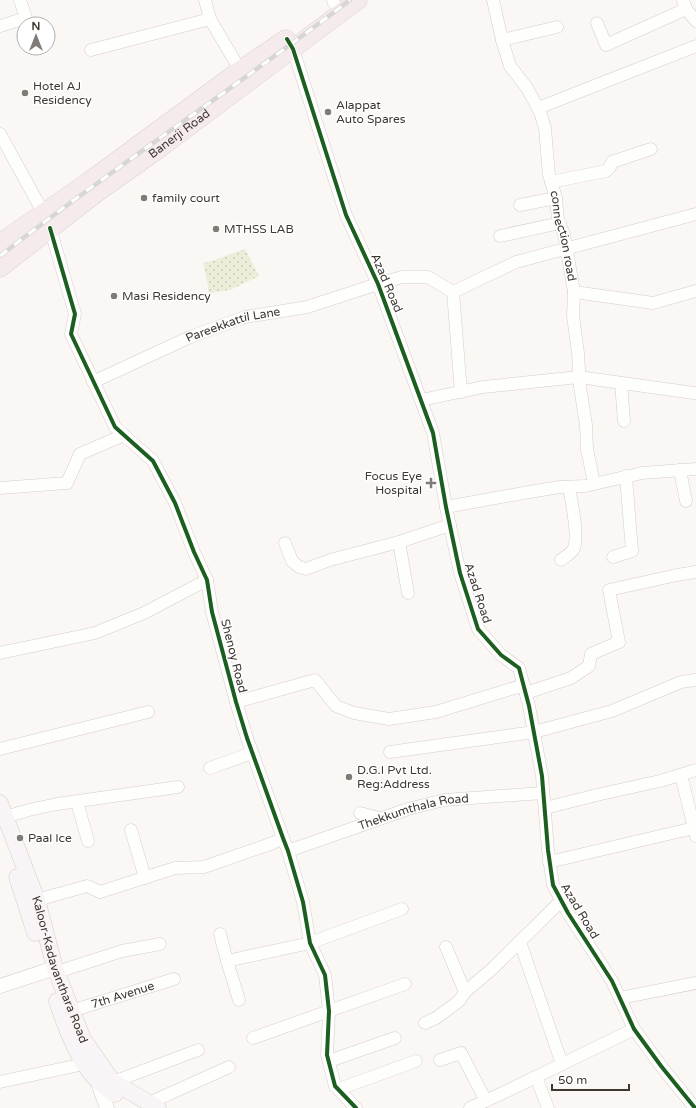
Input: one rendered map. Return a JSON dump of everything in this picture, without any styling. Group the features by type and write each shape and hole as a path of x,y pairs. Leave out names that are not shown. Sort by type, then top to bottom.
{"main road":[{"name":"Banerji Road","path":"0,243 51,217 290,44 358,0"},
{"name":"Banerji Road","path":"0,268 88,182 240,70 290,44 335,1"},
{"name":"Kaloor-Kadavanthara Road","path":"2,817 37,900 53,971 72,1011 83,1039 113,1082 148,1106"},
{"path":"2,817 21,888 53,971 64,1023 84,1064 97,1080 123,1100 148,1106"}],"street":[{"path":"0,26 26,18 20,0"},
{"path":"205,0 210,19 240,70"},
{"name":"connection road","path":"493,0 502,40 510,66 527,88 538,108 545,128 549,175 556,198 558,220 564,234 567,248 574,292 573,316 579,377 586,425 587,449 594,483"},
{"path":"597,23 606,45 684,4 696,21"},
{"path":"91,50 210,19"},
{"path":"502,40 556,27"},
{"name":"Azad Road","path":"290,44 346,216 378,284 433,433 446,507 460,573 478,629 501,655 520,668 542,776 549,862 553,885 568,913 612,981 634,1030 691,1096 695,1108"},
{"path":"538,108 696,46"},
{"name":"Shenoy Road","path":"0,134 42,211 51,217 75,314 71,334 93,382 115,427 153,461 175,503 194,552 207,580 212,612 236,702 252,753 288,851 303,902 310,943 326,975 329,1011 328,1055 335,1086 356,1108"},
{"path":"552,182 606,171 612,162 651,149"},
{"path":"520,205 556,198"},
{"path":"460,392 454,292 516,262 696,214"},
{"path":"500,236 560,223"},
{"name":"Pareekkattil Lane","path":"93,382 190,338 245,317 307,307 378,284 402,278 428,277 454,292"},
{"path":"574,292 653,303 696,291"},
{"path":"421,400 483,387 579,377 621,383 695,397"},
{"path":"621,383 624,421"},
{"path":"0,488 67,483 80,454 124,435"},
{"path":"446,507 529,492 585,486 642,473 696,469"},
{"path":"680,470 686,501"},
{"path":"613,557 632,551 626,476"},
{"path":"561,560 573,550 576,542 574,514 569,487"},
{"path":"285,542 292,560 299,567 306,568 330,560 399,542 450,525"},
{"path":"399,542 408,593"},
{"path":"236,702 315,680 336,706 354,713 389,719 436,712 571,678 588,666 591,654 619,642 609,590 696,572"},
{"path":"0,653 95,633 144,613 207,580"},
{"path":"390,752 534,732 612,711 682,682 696,680"},
{"path":"0,749 148,712"},
{"path":"210,768 252,753"},
{"path":"545,808 653,783 696,770"},
{"path":"549,862 695,832 681,775"},
{"path":"2,817 50,806 178,786"},
{"name":"Thekkumthala Road","path":"288,851 379,818 444,800 543,793"},
{"path":"77,802 88,841"},
{"path":"360,813 379,818"},
{"path":"131,830 145,878"},
{"path":"37,900 87,886 100,892 175,868 204,867 273,843 283,838"},
{"path":"426,1023 436,1018 459,1001 465,992 492,969 561,901"},
{"path":"227,961 310,943 402,909"},
{"path":"220,934 239,1000"},
{"path":"520,942 562,1064"},
{"path":"0,986 122,951 160,944"},
{"path":"446,947 465,992"},
{"name":"7th Avenue","path":"72,1011 174,979"},
{"path":"620,998 696,983"},
{"path":"253,1038 405,984"},
{"path":"470,1108 492,1102 536,1077 634,1030"},
{"path":"329,1061 395,1038"},
{"path":"113,1082 198,1050"},
{"path":"440,1060 461,1053 492,1102"},
{"path":"339,1089 416,1061"},
{"path":"0,1082 84,1064"},
{"path":"148,1106 229,1067"},
{"path":"536,1077 548,1108"},
{"path":"97,1080 107,1108"}],"green space":[{"path":"245,249 259,276 230,290 215,292 209,295 203,263"}],"railway":[{"path":"0,256 43,223 263,65 350,0"}],"cycle path":[{"path":"287,39 293,49 346,215 378,284 433,433 446,507 460,573 478,629 501,655 519,668 529,706 542,776 548,850 553,885 568,913 612,981 634,1029 661,1066 695,1108"},
{"path":"50,228 75,314 71,334 115,427 153,461 175,503 194,552 207,580 212,612 236,702 247,738 288,851 303,902 310,943 325,975 329,1011 327,1055 335,1086 356,1108"}],"place":[{"name":"Hotel AJ Residency","path":"25,93"},
{"name":"Alappat Auto Spares","path":"328,112"},
{"name":"family court","path":"144,198"},
{"name":"MTHSS LAB","path":"216,229"},
{"name":"Masi Residency","path":"114,296"},
{"name":"Focus Eye Hospital","path":"431,483"},
{"name":"D.G.I Pvt Ltd. Reg:Address","path":"349,777"},
{"name":"Paal Ice","path":"20,838"}]}
